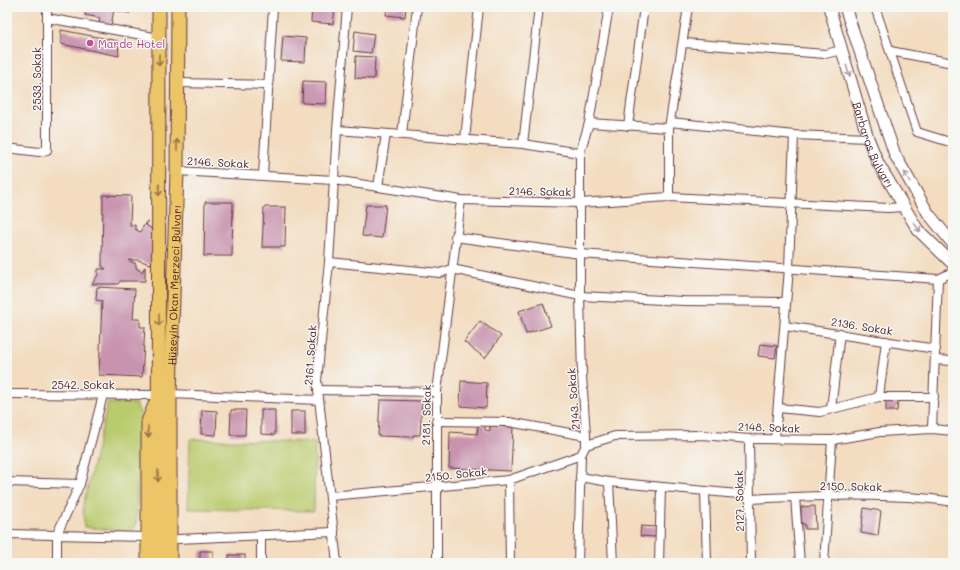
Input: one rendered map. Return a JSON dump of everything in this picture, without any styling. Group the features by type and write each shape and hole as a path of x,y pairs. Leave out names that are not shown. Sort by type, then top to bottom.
{"main road":[{"name":"Hüseyin Okan Merzeci Bulvarı","path":"159,7 164,394 170,563"},
{"name":"Hüseyin Okan Merzeci Bulvarı","path":"158,563 164,394 177,171 178,7"},
{"path":"148,563 148,422 164,394 178,416 178,563"}],"street":[{"name":"2533. Sokak","path":"7,148 39,152 47,150 47,7"},
{"path":"263,175 273,7"},
{"name":"2161. Sokak","path":"337,563 317,380 330,262 337,130 347,7"},
{"path":"402,134 417,7"},
{"path":"465,138 478,7"},
{"path":"523,144 539,7"},
{"name":"2143. Sokak","path":"578,563 581,455 586,445 582,376 580,296 580,153 589,123 609,7"},
{"path":"628,126 644,7"},
{"path":"669,197 670,125 684,43 688,7"},
{"name":"Barbaros Bulvarı","path":"829,7 868,138 878,163 903,208 918,230 953,264"},
{"name":"Barbaros Bulvarı","path":"845,7 895,155 928,213 953,244"},
{"path":"875,7 917,132 953,143"},
{"path":"46,18 159,38"},
{"path":"684,43 825,54 842,50"},
{"path":"890,51 953,63"},
{"path":"178,83 269,85"},
{"path":"589,123 628,126 670,125 794,135 868,138"},
{"path":"337,130 465,138 523,144 580,153"},
{"path":"378,187 386,134"},
{"path":"775,439 789,268 790,203 794,135"},
{"name":"2146. Sokak","path":"177,171 334,180 461,200 580,203 669,197 903,208"},
{"name":"2181. Sokak","path":"437,563 437,392 455,237 461,200"},
{"path":"455,237 580,254 938,279 953,272"},
{"path":"330,262 440,273 452,269 580,296 683,301 786,302"},
{"path":"932,429 938,279"},
{"name":"2136. Sokak","path":"784,326 840,333 936,349"},
{"path":"831,409 840,333"},
{"path":"879,397 886,341"},
{"path":"935,360 953,361"},
{"path":"318,390 437,392"},
{"name":"2542. Sokak","path":"7,394 164,394 319,400"},
{"path":"56,563 56,534 80,484 103,395"},
{"path":"778,408 820,412 879,397 934,397"},
{"path":"436,421 509,422 586,436"},
{"name":"2148. Sokak","path":"586,445 614,436 702,435 749,439 832,440 880,432 932,429 953,431"},
{"name":"2127. Sokak","path":"749,439 751,563"},
{"path":"824,563 832,440"},
{"name":"2150. Sokak","path":"330,496 509,480 581,455"},
{"name":"2150. Sokak","path":"580,477 609,482 705,491 749,497 928,498 953,502"},
{"path":"509,480 510,563"},
{"path":"7,482 80,484"},
{"path":"609,482 613,563"},
{"path":"659,563 662,487"},
{"path":"705,491 707,563"},
{"path":"795,497 800,563"},
{"path":"178,539 334,532"},
{"path":"7,534 148,537"},
{"path":"261,535 261,563"}],"green space":[{"path":"108,403 136,404 141,414 136,524 132,532 84,527 83,506"},
{"path":"190,439 315,442 314,511 188,509"}],"building":[{"path":"87,7 132,7 130,13 114,10 111,25 99,23 100,18 85,15"},
{"path":"312,7 335,7 333,24 311,22"},
{"path":"387,7 406,7 405,17 386,15"},
{"name":"Marde Hotel","path":"61,30 118,41 119,56 61,44"},
{"path":"355,31 374,34 371,53 353,51"},
{"path":"283,36 306,38 305,62 281,61"},
{"path":"356,56 375,57 374,79 355,78"},
{"path":"303,81 327,82 326,104 302,103"},
{"path":"103,195 131,196 130,225 135,225 135,229 140,232 146,222 149,222 146,225 152,229 152,262 150,264 138,260 128,260 136,264 136,268 142,272 145,267 145,281 120,281 118,284 92,284 98,275 98,269 106,269 102,266"},
{"path":"205,202 233,202 232,256 204,256"},
{"path":"366,205 386,205 382,238 362,236"},
{"path":"264,207 286,207 285,247 262,247"},
{"path":"97,287 135,289 133,319 140,319 140,327 145,327 142,377 99,375 102,301 96,300"},
{"path":"543,303 551,326 526,334 519,311"},
{"path":"480,321 501,336 485,358 464,342"},
{"path":"760,344 777,346 775,358 758,356"},
{"path":"461,381 487,383 486,408 460,406"},
{"path":"380,400 422,401 420,435 413,435 413,437 378,436"},
{"path":"886,401 898,401 897,411 886,411"},
{"path":"202,410 217,411 216,435 201,434"},
{"path":"231,410 246,410 245,435 230,435"},
{"path":"261,410 275,410 275,435 261,434"},
{"path":"291,411 305,411 305,435 291,435"},
{"path":"478,425 485,425 485,430 490,431 490,426 513,427 511,471 449,468 450,432 477,434"},
{"path":"815,506 816,529 805,529 805,524 801,524 801,507"},
{"path":"864,508 881,511 878,536 861,533"},
{"path":"641,526 657,527 655,537 640,536"},
{"path":"200,551 213,551 213,563 200,563"},
{"path":"229,555 245,555 245,563 229,563"}],"place":[{"name":"Marde Hotel","path":"90,43"}]}
